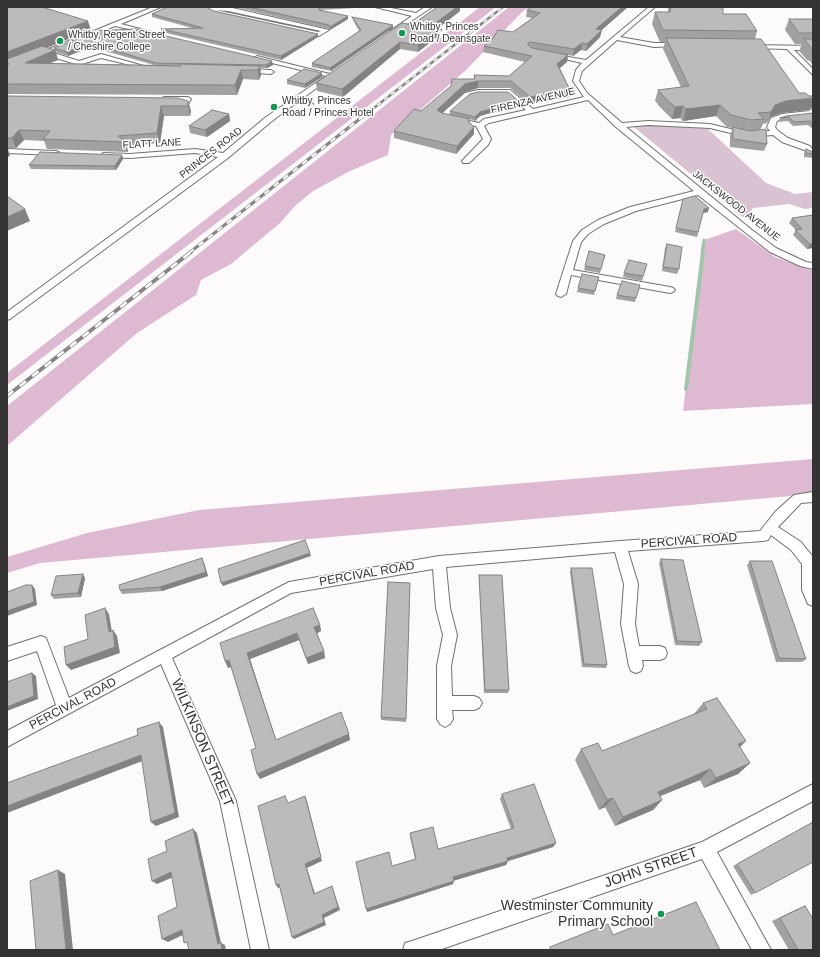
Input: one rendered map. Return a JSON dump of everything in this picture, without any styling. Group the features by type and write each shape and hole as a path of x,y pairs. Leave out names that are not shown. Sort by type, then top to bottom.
{"street":[{"path":"32,57 158,7"},
{"path":"206,7 228,9 326,30 319,34 217,12 206,7"},
{"path":"378,7 418,15"},
{"path":"383,39 429,7"},
{"path":"545,54 587,62 652,7"},
{"path":"274,24 281,20"},
{"path":"114,24 160,35"},
{"path":"616,38 654,45 691,46"},
{"path":"742,47 813,48"},
{"path":"788,48 813,73"},
{"path":"45,52 79,63"},
{"path":"84,68 69,68 101,56 152,70"},
{"name":"PRINCES ROAD","path":"8,315 225,156 269,119 334,73 252,57"},
{"name":"JACKSWOOD AVENUE","path":"587,62 579,70 576,82 589,98 651,152 773,250 804,264 813,266"},
{"path":"122,69 160,70"},
{"path":"239,71 271,72"},
{"path":"480,126 442,117 466,94 478,92 510,92 532,111"},
{"name":"FIRENZA AVENUE","path":"466,161 485,143 487,139 480,126 499,118 589,98"},
{"path":"813,110 812,113 782,116 774,120 771,127 775,134 785,140 807,148 813,154"},
{"path":"619,125 648,123 704,126 747,135 775,134"},
{"path":"7,151 61,153"},
{"name":"FLATT LANE","path":"99,155 130,156 195,151 225,156"},
{"path":"561,294 577,241 585,232 601,222 633,209 700,192"},
{"path":"568,272 670,290"},
{"path":"813,497 798,498 780,515 766,532 796,546 809,562 810,590 813,600"},
{"name":"PERCIVAL ROAD","path":"7,739 289,588 439,562 766,532"},
{"path":"620,546 631,584 628,624 635,659 660,653"},
{"path":"439,562 443,608 450,634 444,666 445,719"},
{"path":"7,654 41,643 65,708"},
{"name":"WILKINSON STREET","path":"164,655 228,801 260,950"},
{"path":"445,703 474,704"},
{"name":"JOHN STREET","path":"412,950 706,849 813,792"},
{"path":"706,849 762,950"}],"shaded area":[{"path":"480,7 496,7 7,385 7,373"},
{"path":"509,7 530,7 523,11 465,71 391,135 388,155 350,171 313,191 295,206 280,223 231,264 201,280 196,295 137,333 7,446 7,406"},
{"path":"648,125 708,129 766,183 795,194 813,192 813,208 805,209 789,204 753,208 744,218 634,127"},
{"path":"736,229 775,257 813,271 813,404 683,411 704,240"},
{"path":"813,459 813,494 40,563 7,573 7,557 87,533 199,510"}],"building":[{"path":"7,7 42,7 88,21 7,52"},
{"path":"167,7 206,7 214,11 318,34 281,56 161,29 203,28 152,14"},
{"path":"249,7 319,7 319,10 348,16 330,27 329,25"},
{"path":"437,7 457,7 433,25 441,27 418,45 400,42 342,89 316,83 402,23 412,25"},
{"path":"531,7 622,7 596,29 602,30 587,44 582,43 574,49 530,42 528,43 528,45 532,48 568,55 557,64 570,90 530,97 511,81 478,81 465,84 437,110 442,113 470,119 468,121 474,127 457,146 394,131 414,109 421,111 451,86 452,79 475,79 474,75 509,76 532,56 484,46 492,40 498,30 513,32 540,13 527,10"},
{"path":"671,7 723,7 723,14 746,14 757,31 663,30 655,12 670,12"},
{"path":"352,17 393,25 330,68 312,63 361,30"},
{"path":"789,19 813,19 813,33 799,33"},
{"path":"136,29 272,61 266,65 156,63 90,43 67,52 54,48 100,30 111,33 112,30"},
{"path":"666,38 761,39 799,93 805,93 809,96 813,96 813,98 786,101 775,105 771,112 758,113 764,119 751,120 731,115 720,105 686,109 683,106 675,107 658,90 689,86"},
{"path":"804,39 813,39 813,49 812,49"},
{"path":"42,46 55,50 25,63 260,66 258,70 241,70 235,85 7,84 7,65 9,64 7,63 7,59"},
{"path":"304,69 322,73 305,84 287,80"},
{"path":"478,92 508,92 520,102 480,112 475,117 450,111 470,94"},
{"path":"7,96 178,98 188,101 188,106 161,106 157,133 118,136 125,141 124,142 43,139 50,131 19,130 12,138 7,138"},
{"path":"212,110 229,114 205,130 189,126"},
{"path":"813,113 813,123 810,121 794,122 789,117 780,118 786,116"},
{"path":"733,127 750,131 766,129 767,144 733,139"},
{"path":"806,149 813,152 813,154 806,153"},
{"path":"40,152 122,155 115,166 29,165"},
{"path":"7,196 25,209 7,217"},
{"path":"695,196 709,208 704,209 698,232 676,228 683,199"},
{"path":"813,215 813,243 810,244 795,230 802,229 792,218"},
{"path":"667,244 682,247 679,269 663,267"},
{"path":"589,251 605,255 601,269 585,266"},
{"path":"629,260 647,264 643,276 624,273"},
{"path":"582,274 599,277 595,291 578,288"},
{"path":"622,281 640,285 636,298 617,295"},
{"path":"305,540 310,553 221,583 218,569"},
{"path":"202,558 206,572 160,587 120,590 119,585"},
{"path":"661,559 683,560 702,642 677,641"},
{"path":"750,561 772,561 806,659 779,658"},
{"path":"571,568 592,568 607,665 584,664"},
{"path":"83,574 78,593 51,595 56,576"},
{"path":"479,575 502,575 509,690 485,690"},
{"path":"388,582 410,583 406,719 381,717"},
{"path":"26,585 32,585 34,602 7,611 7,592"},
{"path":"105,608 109,632 113,630 115,647 66,665 64,647 88,639 85,615"},
{"path":"313,608 320,625 314,627 324,651 306,658 297,633 247,653 276,740 341,712 349,734 257,774 251,750 256,748 229,660 225,661 220,643"},
{"path":"32,673 34,696 7,707 7,682"},
{"path":"717,698 746,741 738,744 750,763 716,778 710,769 658,792 662,800 623,817 613,798 607,800 581,749 598,743 602,751 707,709 703,703"},
{"path":"159,722 175,813 151,822 141,755 7,806 7,783 138,735 137,729"},
{"path":"534,784 556,843 507,858 508,861 453,877 454,881 366,909 356,862 389,852 392,866 416,859 410,833 433,827 438,849 514,828 502,794"},
{"path":"285,796 288,803 305,796 321,857 305,864 314,894 332,886 338,907 322,915 324,922 292,937 279,884 276,885 258,806"},
{"path":"813,822 813,862 755,893 737,864"},
{"path":"193,829 218,944 221,942 222,950 189,950 187,942 184,943 182,930 162,939 158,916 177,907 171,872 152,881 148,859 167,851 165,841"},
{"path":"58,870 66,950 36,950 30,881"},
{"path":"696,902 720,950 550,950 550,947 608,924 613,935"},
{"path":"805,906 813,919 813,950 798,950 780,918"}],"waterway":[{"path":"702,253 704,240"},
{"path":"686,389 703,252"}],"railway":[{"path":"370,111 503,7"},
{"path":"189,253 371,110"},
{"path":"7,396 191,252"}],"place":[{"name":"Whitby, Princes Road / Deansgate","path":"402,33"},
{"name":"Whitby, Regent Street / Cheshire College","path":"60,41"},
{"name":"Whitby, Princes Road / Princes Hotel","path":"274,107"},
{"name":"Westminster Community Primary School","path":"661,914"}]}
